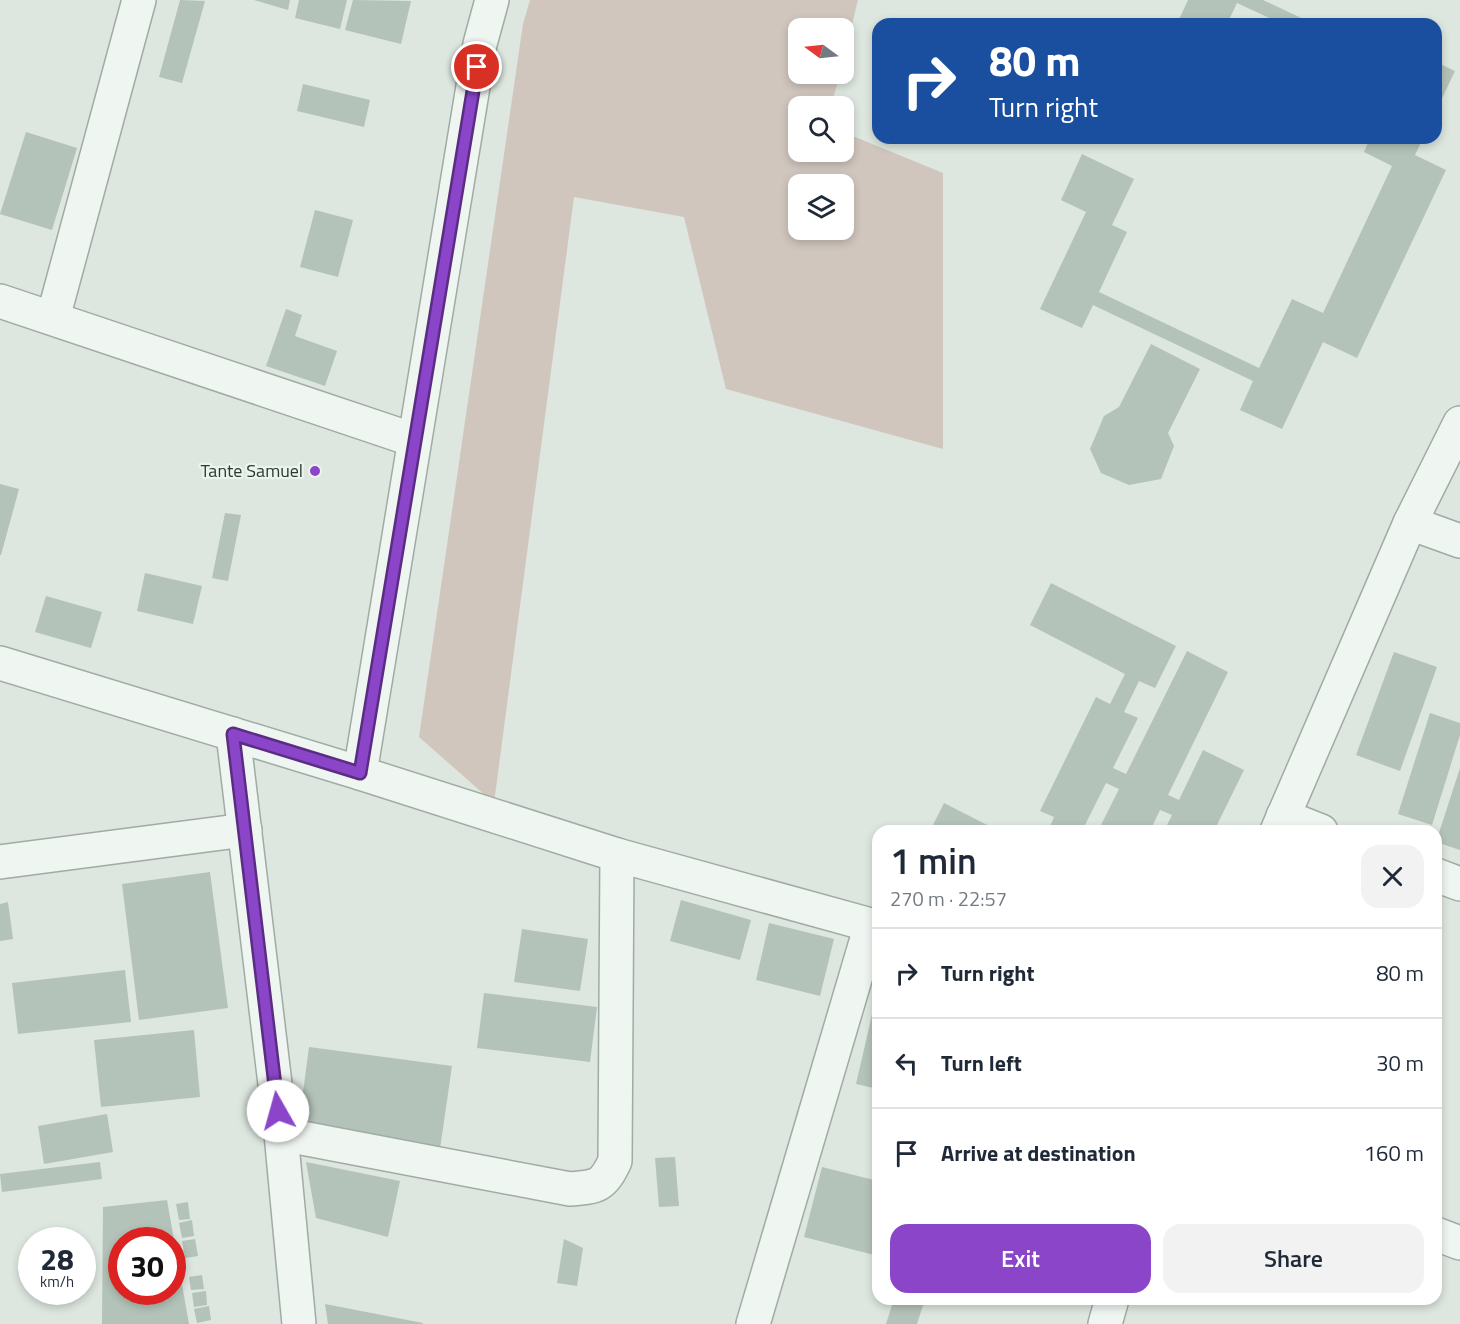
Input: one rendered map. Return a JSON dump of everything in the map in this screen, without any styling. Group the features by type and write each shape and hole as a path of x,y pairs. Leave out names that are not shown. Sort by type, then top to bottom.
{"street":[{"path":"360,773 480,44 492,0"},
{"path":"53,318 132,2"},
{"path":"0,301 414,440"},
{"path":"1280,824 1410,523 1460,423"},
{"path":"1410,523 1460,541"},
{"path":"0,663 360,773 617,855 872,925"},
{"path":"233,734 281,1134 299,1324"},
{"path":"0,862 245,830"},
{"path":"281,1134 570,1189 590,1188 606,1180 615,1161 617,855"},
{"path":"1442,877 1460,884"},
{"path":"753,1324 872,933"},
{"path":"1442,1236 1460,1243"},
{"path":"1105,1324 1110,1305"}],"shaded area":[{"path":"530,0 858,0 854,18 788,18 788,84 837,84 834,96 788,96 788,162 854,162 854,137 943,173 943,449 726,389 684,217 574,197 494,803 419,737 523,24"}],"building":[{"path":"180,0 205,1 182,83 159,77"},
{"path":"254,0 290,0 288,10"},
{"path":"299,0 347,0 340,29 295,18"},
{"path":"353,0 411,1 401,44 345,30"},
{"path":"1188,0 1263,0 1301,18 1269,18 1237,3 1230,18 1180,18"},
{"path":"1442,65 1455,71 1442,98"},
{"path":"303,84 370,100 364,127 297,111"},
{"path":"26,132 77,148 52,230 0,214"},
{"path":"1367,144 1420,144 1415,155 1446,170 1357,358 1323,342 1282,429 1240,410 1253,381 1093,305 1082,328 1040,309 1086,212 1061,200 1082,154 1134,179 1112,225 1127,232 1099,292 1259,368 1292,299 1323,313 1392,166 1364,152"},
{"path":"315,210 353,220 338,277 300,267"},
{"path":"286,309 302,315 295,336 337,351 325,386 266,366"},
{"path":"1151,344 1200,369 1168,433 1174,446 1161,479 1129,485 1101,473 1090,449 1104,416 1119,407"},
{"path":"0,484 19,489 1,555 0,555"},
{"path":"225,513 241,515 228,581 212,578"},
{"path":"145,573 202,586 193,624 137,611"},
{"path":"1051,583 1176,646 1155,688 1139,681 1124,712 1138,718 1113,768 1126,774 1187,651 1228,672 1168,795 1179,800 1203,750 1244,770 1217,825 1167,825 1172,815 1160,810 1153,825 1101,825 1119,789 1106,783 1085,825 1051,825 1054,817 1040,811 1096,697 1110,704 1125,674 1030,625"},
{"path":"46,596 102,612 91,648 35,632"},
{"path":"1394,652 1437,667 1400,771 1356,755"},
{"path":"1430,713 1460,723 1460,735 1432,825 1398,814"},
{"path":"1460,768 1460,850 1442,844 1442,825"},
{"path":"944,803 987,825 933,825"},
{"path":"210,872 228,1008 139,1020 122,884"},
{"path":"681,900 751,920 740,960 670,941"},
{"path":"8,902 13,939 0,941 0,904"},
{"path":"769,923 834,939 820,996 756,980"},
{"path":"522,929 588,939 580,991 514,982"},
{"path":"125,970 131,1022 18,1034 12,983"},
{"path":"484,993 597,1007 590,1062 477,1048"},
{"path":"872,1015 872,1088 856,1084"},
{"path":"194,1030 200,1097 101,1107 94,1040"},
{"path":"309,1047 452,1066 440,1149 298,1130"},
{"path":"107,1114 113,1152 44,1164 38,1126"},
{"path":"675,1157 679,1206 659,1207 655,1158"},
{"path":"100,1162 102,1179 2,1192 0,1174"},
{"path":"306,1162 400,1181 388,1237 316,1218"},
{"path":"822,1167 872,1180 872,1254 804,1237"},
{"path":"167,1200 172,1227 108,1227 108,1305 186,1305 189,1324 102,1324 103,1207"},
{"path":"188,1202 190,1219 179,1220 176,1204"},
{"path":"192,1220 194,1236 186,1237 186,1227 180,1227 179,1223"},
{"path":"195,1239 198,1256 186,1258 186,1240"},
{"path":"564,1239 583,1248 577,1286 557,1283"},
{"path":"202,1275 204,1289 191,1290 189,1277"},
{"path":"206,1291 207,1305 194,1307 192,1293"},
{"path":"325,1304 423,1323 423,1324 328,1324"},
{"path":"892,1305 923,1305 917,1324 886,1324"},
{"path":"209,1306 211,1320 197,1323 194,1309"}],"place":[{"name":"Tante Samuel","path":"315,471"}],"route":[{"path":"278,1111 233,734 360,773 477,67"}]}
